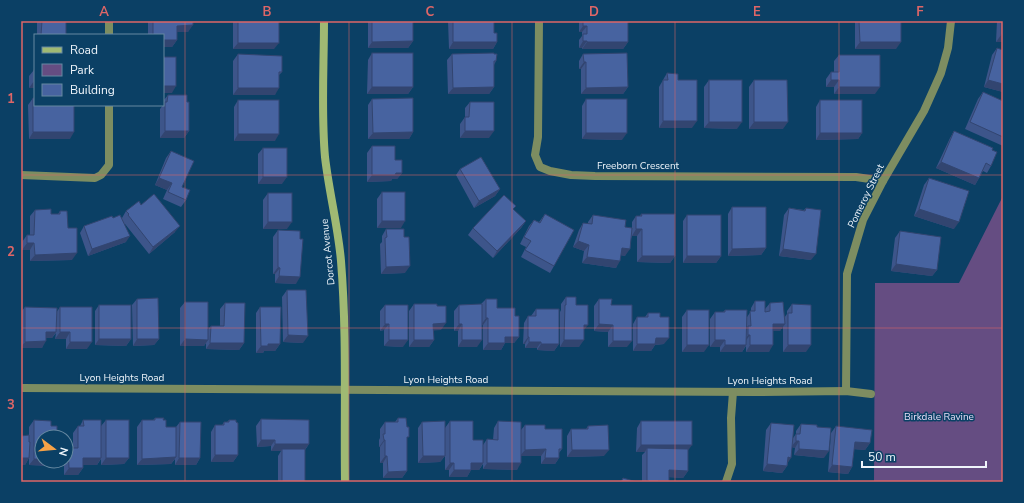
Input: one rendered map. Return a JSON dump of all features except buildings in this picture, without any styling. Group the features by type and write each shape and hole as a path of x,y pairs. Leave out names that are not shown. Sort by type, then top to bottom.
{"street":[{"path":"109,21 109,34"},
{"name":"Dorcot Avenue","path":"324,21 324,134 329,186 337,226 341,260 345,389 345,482"},
{"name":"Freeborn Crescent","path":"539,21 538,137 535,155 540,167 550,171 571,175 595,176 856,177 883,181"},
{"name":"Pomeroy Street","path":"846,391 847,274 863,220 883,181 924,111 941,73 948,48 951,21"},
{"path":"21,175 95,178 101,175 110,165 109,106"},
{"name":"Lyon Heights Road","path":"21,388 733,392 846,391 871,394"},
{"path":"726,482 732,464 731,418 733,392"}],"green space":[{"name":"Birkdale Ravine","path":"1003,196 1003,482 874,482 875,283 959,283"}]}
